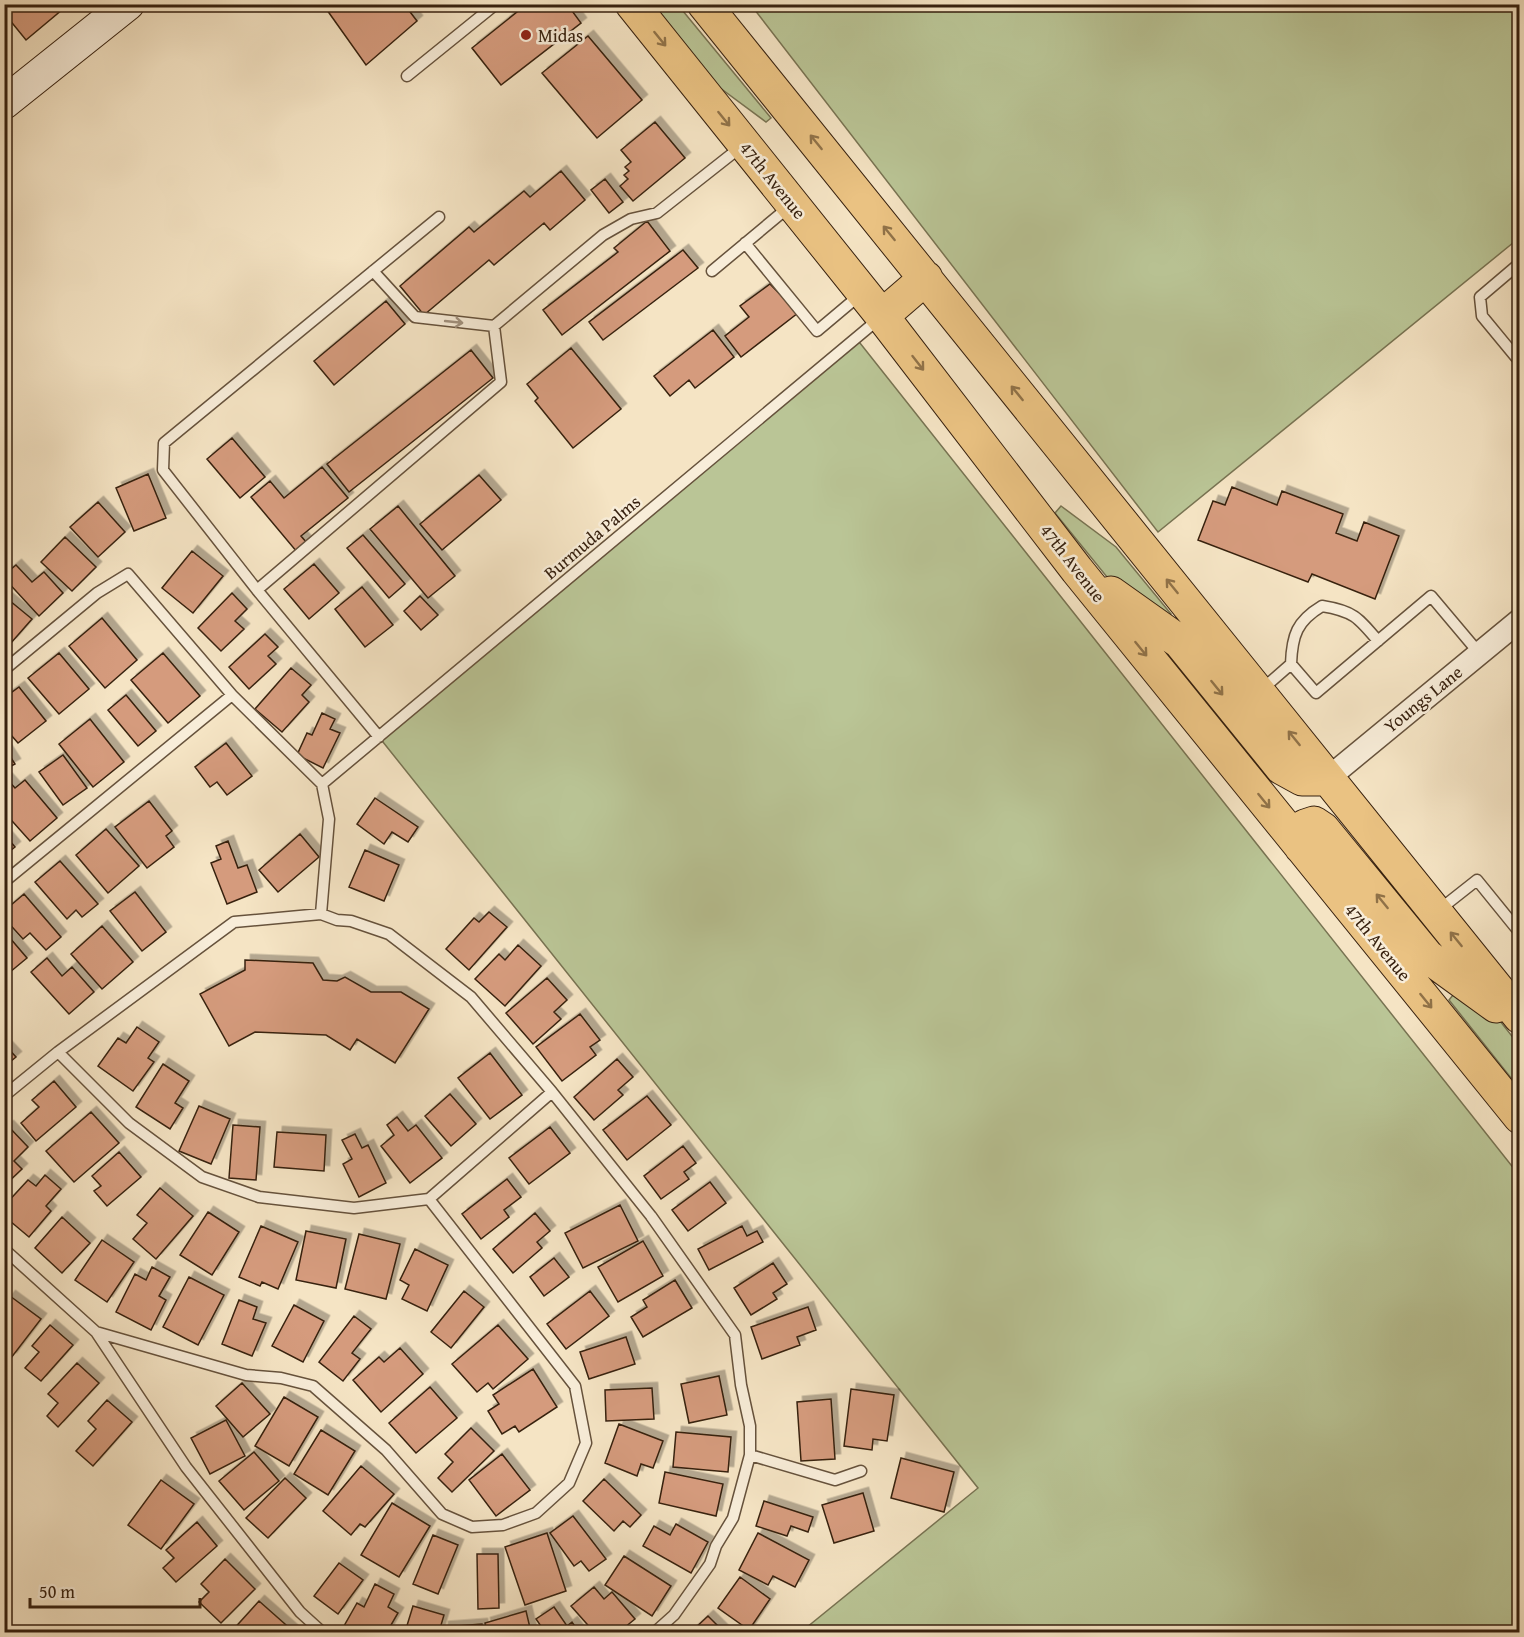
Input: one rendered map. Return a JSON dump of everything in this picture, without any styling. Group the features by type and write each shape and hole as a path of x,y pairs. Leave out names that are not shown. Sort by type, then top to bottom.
{"main road":[{"path":"6,99 128,4"},
{"name":"47th Avenue","path":"632,4 873,304 1077,570 1520,1117"},
{"path":"704,4 1520,1017"},
{"path":"873,304 926,278"},
{"path":"1077,570 1180,642 1281,768 1302,779 1327,779"},
{"path":"1301,847 1300,833 1305,826 1314,823 1323,829 1427,956 1520,1023"}],"street":[{"name":"Youngs Lane","path":"1327,779 1520,620"}],"lane":[{"path":"407,76 496,4"},
{"path":"373,271 415,317 494,326 603,235 631,219 657,213 745,144"},
{"path":"711,271 793,204"},
{"path":"379,736 257,590 163,470 164,444 439,217"},
{"path":"745,243 817,331 873,304"},
{"path":"1520,263 1480,297 1482,316 1520,362"},
{"name":"Burmuda Palms","path":"322,784 873,304"},
{"path":"257,590 501,382 494,326"},
{"path":"4,670 97,593 128,574 232,695 322,784 329,819 321,914"},
{"path":"1378,641 1358,618 1342,609 1322,606 1306,615 1296,632 1291,648 1291,664 1316,693 1378,641 1431,596 1479,653"},
{"path":"1258,693 1291,664"},
{"path":"4,882 232,695"},
{"path":"1436,913 1477,880 1520,933"},
{"path":"4,1096 58,1052 234,922 321,914 337,920 351,921 389,934 471,997 552,1092 651,1216 735,1335 741,1385 750,1426 750,1455 733,1518 716,1546 710,1564 674,1615 655,1632"},
{"path":"58,1052 129,1123 202,1177 259,1197 354,1208 429,1199 552,1092"},
{"path":"96,1332 246,1375 281,1378 313,1386 386,1450 442,1514 472,1527 502,1525 536,1513 568,1483 586,1443 575,1386 429,1199"},
{"path":"4,1249 96,1332 186,1467 300,1612 322,1632"},
{"path":"750,1455 835,1480 861,1471"}],"green space":[{"path":"648,5 678,5 771,118 766,122 708,79"},
{"path":"751,5 1519,5 1519,238 1158,532"},
{"path":"856,338 1519,1175 1519,1632 801,1632 978,1488 379,737"},
{"path":"1061,506 1116,547 1171,614 1165,620 1107,577 1055,513"},
{"path":"1457,990 1500,1021 1519,1045 1519,1088 1449,1000"}],"building":[{"path":"4,4 69,4 26,40 4,13"},
{"path":"334,4 404,4 417,21 366,65 327,10"},
{"name":"Midas","path":"527,4 567,4 581,23 501,85 472,48"},
{"path":"588,36 642,100 597,138 542,73"},
{"path":"655,122 685,158 633,201 620,186 628,179 624,175 629,171 625,167 631,162 621,150"},
{"path":"561,171 585,200 550,230 544,223 494,265 489,260 424,315 400,286 469,227 474,232 524,191 530,197"},
{"path":"605,179 623,202 609,213 591,190"},
{"path":"647,221 670,251 562,335 543,310 618,252 614,248"},
{"path":"683,250 698,268 603,340 589,322"},
{"path":"770,284 798,313 741,357 725,336 749,317 740,306"},
{"path":"386,301 405,324 334,385 314,361"},
{"path":"713,330 734,357 695,388 689,380 670,396 654,376"},
{"path":"571,348 621,409 573,448 535,401 538,398 527,384"},
{"path":"471,350 493,378 349,492 327,464"},
{"path":"232,438 265,477 240,498 207,459"},
{"path":"322,467 348,498 301,536 307,543 297,552 251,497 270,481 284,498"},
{"path":"148,474 166,518 134,531 116,488"},
{"path":"479,475 501,500 442,550 420,524"},
{"path":"1232,487 1277,505 1282,491 1343,514 1336,533 1357,541 1364,522 1399,536 1375,599 1312,574 1308,582 1198,540 1213,501 1225,505"},
{"path":"98,502 125,532 98,557 70,527"},
{"path":"398,506 455,576 428,598 370,529"},
{"path":"363,535 405,584 389,598 347,548"},
{"path":"65,537 96,567 72,591 41,562"},
{"path":"192,551 223,576 193,613 162,588"},
{"path":"314,564 339,593 309,619 284,589"},
{"path":"16,565 32,582 44,572 63,593 39,616 4,578 4,575"},
{"path":"362,587 393,625 365,647 335,609"},
{"path":"232,593 247,609 235,621 244,629 221,651 198,628"},
{"path":"4,596 32,619 11,643 4,637"},
{"path":"420,596 438,615 421,630 404,611"},
{"path":"102,618 137,660 105,688 69,646"},
{"path":"265,634 278,647 268,656 276,664 249,689 229,667"},
{"path":"59,653 89,689 59,714 28,678"},
{"path":"163,653 200,696 168,723 131,680"},
{"path":"291,668 311,685 302,695 309,702 282,732 255,709"},
{"path":"19,687 46,721 18,743 4,727 4,698"},
{"path":"126,695 156,731 138,746 108,710"},
{"path":"322,713 335,719 330,729 340,733 323,768 297,755 307,733 312,735"},
{"path":"90,719 124,762 93,787 59,744"},
{"path":"226,743 252,776 227,795 217,782 210,787 195,767"},
{"path":"4,747 15,764 4,770"},
{"path":"63,755 87,788 63,805 39,772"},
{"path":"7,779 15,788 25,780 57,818 30,841 4,812 4,801 7,799 4,796 4,781"},
{"path":"375,798 418,827 408,842 392,832 384,844 357,824"},
{"path":"149,801 172,831 166,836 174,847 147,868 115,827"},
{"path":"106,829 139,866 108,893 76,855"},
{"path":"4,834 15,847 4,856"},
{"path":"300,834 319,857 278,892 259,870"},
{"path":"228,841 238,868 247,865 257,892 227,904 211,863 221,859 216,846"},
{"path":"365,850 399,865 384,901 349,887"},
{"path":"60,861 98,904 82,917 76,910 67,919 35,882"},
{"path":"135,892 166,932 142,951 110,911"},
{"path":"24,894 61,937 46,950 30,933 23,939 4,918 4,911"},
{"path":"489,912 507,927 469,970 446,949 474,918 479,922"},
{"path":"102,926 133,962 102,989 71,954"},
{"path":"4,931 27,958 4,977"},
{"path":"518,945 541,966 505,1006 475,979 499,954 505,960"},
{"path":"47,958 62,976 72,967 94,992 69,1014 31,972"},
{"path":"245,960 313,963 323,980 337,981 345,977 371,992 401,992 429,1009 395,1063 357,1039 350,1050 326,1035 255,1032 229,1046 200,994 245,970"},
{"path":"547,978 567,1000 554,1012 561,1019 533,1044 506,1013"},
{"path":"580,1014 600,1040 590,1047 596,1055 562,1081 536,1047"},
{"path":"137,1027 159,1042 148,1058 154,1062 133,1091 98,1066 118,1038 126,1043"},
{"path":"4,1044 16,1057 4,1067"},
{"path":"490,1053 522,1095 490,1119 458,1078"},
{"path":"617,1059 633,1077 618,1090 623,1095 594,1120 574,1097"},
{"path":"163,1064 189,1081 175,1103 183,1108 170,1129 136,1107"},
{"path":"54,1081 76,1107 36,1141 21,1123 39,1107 32,1100"},
{"path":"450,1094 476,1124 451,1146 425,1116"},
{"path":"647,1096 671,1125 627,1160 603,1130"},
{"path":"199,1106 230,1119 211,1164 179,1151"},
{"path":"91,1112 119,1143 74,1182 46,1151"},
{"path":"397,1117 408,1131 416,1125 442,1158 410,1183 381,1146 394,1135 387,1125"},
{"path":"233,1125 260,1127 256,1180 229,1178"},
{"path":"8,1126 28,1147 14,1161 22,1169 4,1186 4,1130"},
{"path":"550,1127 570,1153 529,1184 509,1158"},
{"path":"277,1132 326,1135 324,1171 274,1167"},
{"path":"355,1134 362,1148 368,1145 386,1183 359,1197 343,1164 352,1159 342,1140"},
{"path":"683,1146 696,1163 684,1172 689,1179 661,1199 644,1176"},
{"path":"119,1152 141,1177 107,1206 94,1191 101,1186 92,1176"},
{"path":"45,1175 61,1189 46,1206 51,1211 29,1237 4,1216 4,1206 28,1180 36,1186"},
{"path":"507,1179 521,1197 504,1210 509,1217 481,1239 462,1214"},
{"path":"710,1182 726,1203 688,1231 672,1210"},
{"path":"160,1188 193,1216 156,1259 133,1239 147,1223 137,1215"},
{"path":"620,1205 638,1241 583,1268 565,1233"},
{"path":"208,1212 239,1232 212,1275 180,1255"},
{"path":"535,1213 550,1231 537,1242 542,1248 513,1273 493,1249"},
{"path":"62,1217 90,1243 62,1273 35,1248"},
{"path":"261,1226 298,1242 278,1289 262,1282 260,1286 239,1277"},
{"path":"742,1226 747,1236 757,1231 763,1242 709,1270 698,1249"},
{"path":"306,1231 346,1239 336,1288 296,1280"},
{"path":"359,1234 400,1244 386,1299 345,1289"},
{"path":"102,1240 134,1262 107,1302 75,1280"},
{"path":"643,1241 663,1276 618,1302 598,1267"},
{"path":"415,1249 448,1265 427,1311 402,1299 409,1285 400,1280"},
{"path":"554,1258 569,1277 544,1296 530,1277"},
{"path":"773,1263 787,1284 773,1293 777,1299 751,1315 734,1288"},
{"path":"152,1267 170,1277 159,1296 166,1300 151,1330 116,1312 135,1274 146,1280"},
{"path":"189,1277 224,1295 198,1345 163,1327"},
{"path":"675,1280 692,1308 643,1337 631,1317 647,1307 643,1300"},
{"path":"464,1291 484,1307 451,1348 431,1332"},
{"path":"590,1291 609,1316 566,1349 547,1324"},
{"path":"10,1296 41,1319 11,1358 4,1353 4,1304"},
{"path":"239,1300 257,1307 253,1319 266,1323 252,1356 222,1344"},
{"path":"294,1305 324,1321 303,1362 272,1346"},
{"path":"808,1307 816,1330 797,1337 800,1345 762,1359 751,1327"},
{"path":"354,1316 371,1329 352,1353 360,1359 343,1381 319,1362"},
{"path":"50,1325 73,1345 41,1381 25,1368 39,1352 32,1346"},
{"path":"498,1325 528,1359 493,1389 488,1383 477,1392 452,1364"},
{"path":"626,1337 635,1364 589,1379 580,1352"},
{"path":"400,1348 423,1374 381,1412 353,1380 379,1357 384,1362"},
{"path":"77,1363 99,1383 58,1427 47,1416 58,1403 48,1394"},
{"path":"533,1369 557,1407 519,1432 515,1426 502,1434 488,1411 499,1404 493,1395"},
{"path":"719,1376 727,1415 689,1423 681,1384"},
{"path":"242,1383 270,1414 243,1437 216,1406"},
{"path":"430,1387 457,1418 416,1453 389,1423"},
{"path":"652,1388 654,1419 606,1421 605,1390"},
{"path":"851,1389 894,1395 887,1441 873,1439 872,1450 844,1446"},
{"path":"284,1397 318,1417 289,1466 255,1446"},
{"path":"831,1399 835,1459 801,1461 797,1402"},
{"path":"107,1400 132,1422 93,1466 76,1451 96,1429 88,1421"},
{"path":"226,1420 245,1456 210,1474 191,1438"},
{"path":"619,1424 663,1441 653,1468 641,1464 637,1476 605,1463"},
{"path":"471,1428 494,1451 452,1492 438,1478 453,1462 445,1454"},
{"path":"321,1430 355,1451 328,1495 294,1474"},
{"path":"676,1432 731,1437 728,1472 673,1467"},
{"path":"254,1452 279,1481 244,1510 219,1481"},
{"path":"502,1454 530,1490 496,1516 469,1480"},
{"path":"901,1458 954,1472 944,1512 891,1498"},
{"path":"361,1466 394,1494 365,1527 360,1524 351,1535 323,1511"},
{"path":"665,1472 723,1484 716,1516 659,1503"},
{"path":"285,1478 306,1498 268,1538 246,1518"},
{"path":"604,1479 641,1515 630,1527 623,1521 614,1531 583,1501"},
{"path":"161,1480 194,1504 161,1549 128,1525"},
{"path":"863,1493 874,1531 834,1543 822,1505"},
{"path":"764,1501 813,1517 808,1532 791,1526 787,1536 756,1526"},
{"path":"392,1503 430,1526 399,1577 361,1555"},
{"path":"573,1516 606,1559 589,1571 581,1561 574,1566 550,1533"},
{"path":"197,1522 217,1546 176,1582 163,1568 174,1558 166,1550"},
{"path":"676,1524 708,1542 691,1573 643,1546 654,1526 670,1535"},
{"path":"547,1533 566,1591 525,1605 505,1547"},
{"path":"758,1533 809,1560 795,1587 773,1576 768,1585 739,1570"},
{"path":"433,1535 458,1545 438,1594 413,1584"},
{"path":"477,1554 498,1554 499,1608 478,1609"},
{"path":"624,1556 671,1586 652,1616 605,1585"},
{"path":"225,1559 255,1589 221,1623 199,1602 209,1592 201,1584"},
{"path":"339,1563 363,1580 338,1614 314,1596"},
{"path":"740,1577 770,1599 749,1630 718,1608"},
{"path":"375,1584 394,1594 388,1607 398,1613 387,1632 356,1632 344,1626 357,1603 364,1607"},
{"path":"594,1587 604,1599 612,1592 635,1619 619,1632 594,1632 571,1606"},
{"path":"259,1601 294,1632 231,1632"},
{"path":"413,1606 444,1615 439,1632 405,1632"},
{"path":"554,1607 567,1626 572,1622 579,1632 545,1632 536,1619"},
{"path":"526,1611 531,1632 487,1632 485,1623"},
{"path":"708,1616 724,1632 691,1632"},
{"path":"482,1624 483,1632 443,1632 443,1627"}],"place":[{"name":"Midas","path":"526,35"}]}
